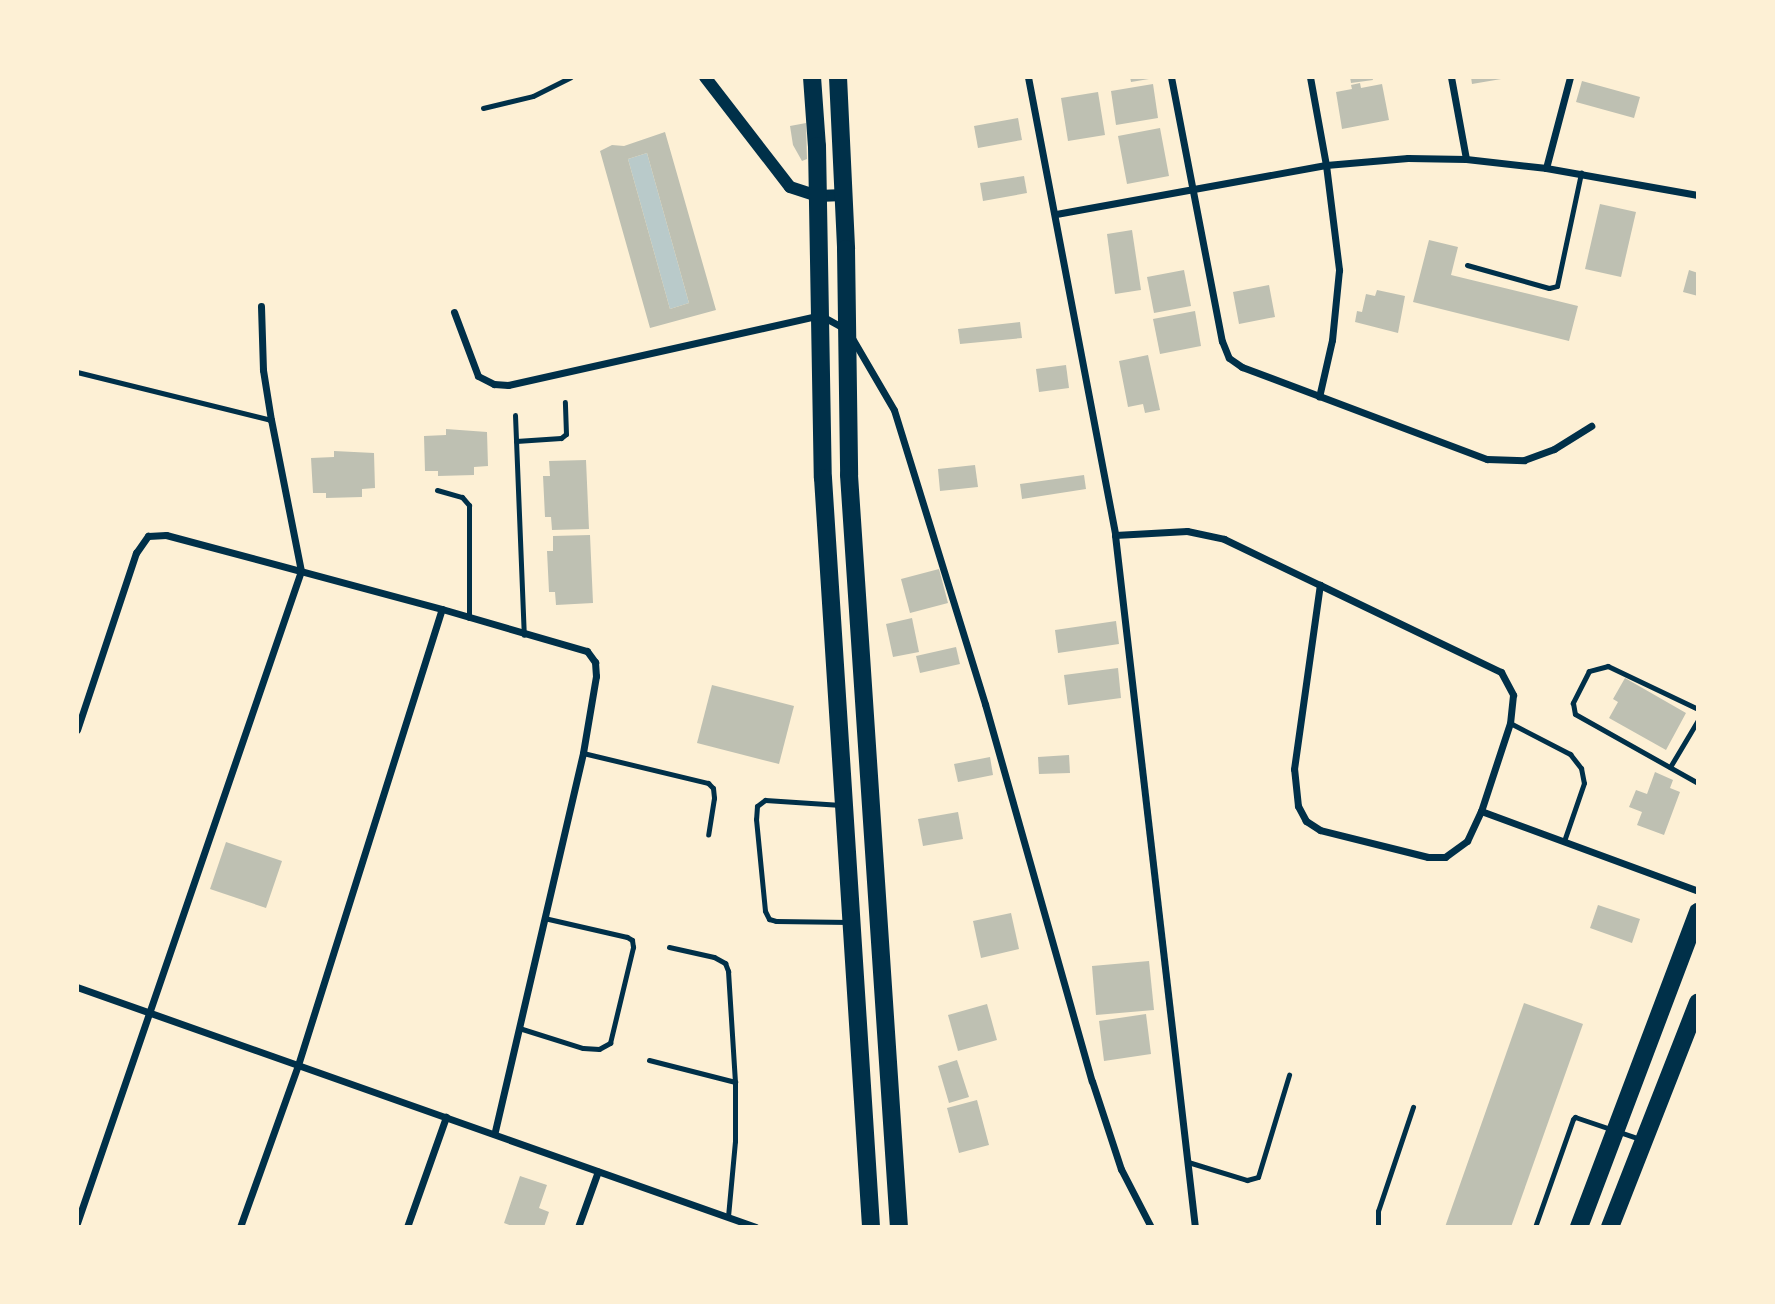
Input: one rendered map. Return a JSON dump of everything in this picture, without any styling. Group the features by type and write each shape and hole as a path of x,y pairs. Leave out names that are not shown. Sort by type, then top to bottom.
{"main road":[{"path":"812,77 818,196 823,478 871,1227"},
{"path":"838,77 848,331 849,475 899,1227"},
{"path":"1579,1227 1698,912"},
{"path":"1610,1227 1698,1003"}],"street":[{"path":"705,77 790,187 818,196 844,195"},
{"path":"1028,77 1115,535 1195,1227"},
{"path":"1171,77 1222,341 1229,358 1242,367 1487,460 1524,460 1554,449 1591,426"},
{"path":"1310,77 1326,165 1339,270 1332,340 1320,397"},
{"path":"1451,77 1466,159"},
{"path":"1546,168 1570,77"},
{"path":"1056,214 1192,187 1326,165 1408,158 1466,159 1546,168 1698,195"},
{"path":"77,1223 301,572 263,370 261,306"},
{"path":"454,312 478,376 494,384 508,385 820,315 848,331 894,410 985,704 1092,1081 1121,1169 1151,1227"},
{"path":"1115,535 1187,531 1206,533 1320,585 1500,672 1513,695 1510,723 1482,811 1467,841 1445,857 1429,857 1334,833 1306,821 1297,806 1294,769 1320,585"},
{"path":"77,730 136,553 148,536 166,535 442,608 524,635 587,651 595,663 596,676 583,753 494,1134"},
{"path":"240,1227 298,1065 442,608"},
{"path":"1482,811 1698,891"},
{"path":"77,987 729,1217 741,1224 756,1227"},
{"path":"407,1227 446,1117"},
{"path":"578,1227 598,1171"}],"lane":[{"path":"483,108 533,96 571,77"},
{"path":"1466,265 1549,288 1557,286 1581,173"},
{"path":"77,372 271,420"},
{"path":"516,441 561,438 566,433 565,402"},
{"path":"515,415 524,635"},
{"path":"437,491 462,497 469,505 469,618"},
{"path":"1698,709 1608,666 1589,671 1573,704 1575,713 1698,783"},
{"path":"1670,767 1698,720"},
{"path":"1510,723 1570,754 1581,768 1584,783 1564,841"},
{"path":"583,753 708,783 713,789 714,799 708,835"},
{"path":"844,806 765,800 757,806 756,819 765,911 769,919 852,922"},
{"path":"519,1028 583,1048 600,1049 610,1042 633,947 632,940 627,937 544,918"},
{"path":"669,947 714,957 725,963 735,1082 735,1141 729,1217"},
{"path":"649,1060 735,1082"},
{"path":"1188,1162 1247,1180 1258,1177 1289,1074"},
{"path":"1378,1227 1378,1211 1413,1107"},
{"path":"1535,1227 1575,1117 1643,1140"}],"shaded area":[{"path":"647,153 689,303 670,309 628,159"}],"building":[{"path":"1130,77 1155,77 1155,78 1131,82"},
{"path":"1350,77 1372,77 1373,80 1351,83"},
{"path":"1471,77 1507,77 1507,78 1472,84"},
{"path":"1582,81 1640,97 1634,118 1576,102"},
{"path":"1360,83 1361,88 1382,84 1389,120 1342,129 1336,92 1352,89 1351,85"},
{"path":"1153,84 1158,118 1116,125 1111,91"},
{"path":"1098,92 1105,135 1068,141 1061,98"},
{"path":"1018,118 1022,140 978,148 974,126"},
{"path":"806,123 807,159 802,161 793,145 790,126"},
{"path":"1160,128 1169,176 1127,184 1118,136"},
{"path":"665,132 716,310 650,328 600,151 612,145 624,146","holes":["647,153 689,303 670,309 628,159"]},
{"path":"1024,176 1027,193 983,201 980,183"},
{"path":"1600,204 1636,212 1621,277 1585,269"},
{"path":"1132,230 1141,290 1115,294 1107,234"},
{"path":"1429,240 1458,247 1451,275 1578,306 1569,341 1413,302"},
{"path":"1184,270 1191,306 1154,313 1147,277"},
{"path":"1689,270 1698,273 1698,296 1683,292"},
{"path":"1269,285 1275,317 1239,324 1233,292"},
{"path":"1377,290 1405,296 1398,333 1355,322 1357,311 1362,312 1366,294 1375,296"},
{"path":"1195,311 1201,346 1160,354 1153,319"},
{"path":"1020,322 1022,338 960,344 958,329"},
{"path":"1148,355 1160,410 1145,413 1143,404 1128,407 1119,361"},
{"path":"1066,365 1069,388 1039,392 1036,369"},
{"path":"446,429 487,432 488,466 474,467 474,475 438,476 438,471 425,471 424,436 446,435"},
{"path":"334,451 374,453 375,488 362,489 362,497 326,498 326,493 313,493 311,458 334,457"},
{"path":"586,460 589,529 552,530 551,517 545,517 543,476 550,476 549,461"},
{"path":"975,465 978,487 940,491 938,469"},
{"path":"1084,475 1086,489 1022,499 1020,484"},
{"path":"590,535 593,603 556,605 555,592 549,592 547,551 553,551 553,536"},
{"path":"939,569 948,603 910,613 901,579"},
{"path":"912,618 919,652 893,657 886,624"},
{"path":"1116,621 1119,644 1058,653 1055,630"},
{"path":"956,647 960,664 920,673 916,656"},
{"path":"1118,668 1121,698 1068,705 1064,675"},
{"path":"1625,678 1686,713 1666,750 1609,718 1618,702 1613,699"},
{"path":"712,685 794,706 779,764 697,743"},
{"path":"1069,755 1070,773 1039,774 1038,757"},
{"path":"990,757 993,775 958,782 954,764"},
{"path":"1655,772 1673,780 1670,788 1680,792 1664,835 1637,825 1642,812 1629,807 1636,790 1647,794"},
{"path":"958,812 963,839 923,846 918,819"},
{"path":"226,842 282,861 266,908 210,889"},
{"path":"1598,905 1640,919 1632,943 1590,928"},
{"path":"1011,913 1019,949 981,958 973,921"},
{"path":"1149,961 1154,1010 1096,1015 1092,966"},
{"path":"1524,1003 1583,1024 1511,1227 1445,1227"},
{"path":"987,1004 997,1040 958,1051 948,1015"},
{"path":"1146,1014 1151,1054 1104,1061 1099,1021"},
{"path":"957,1060 969,1097 949,1103 938,1066"},
{"path":"977,1100 989,1145 959,1153 947,1108"},
{"path":"520,1176 547,1185 539,1208 549,1212 544,1227 515,1227 504,1223"}]}
